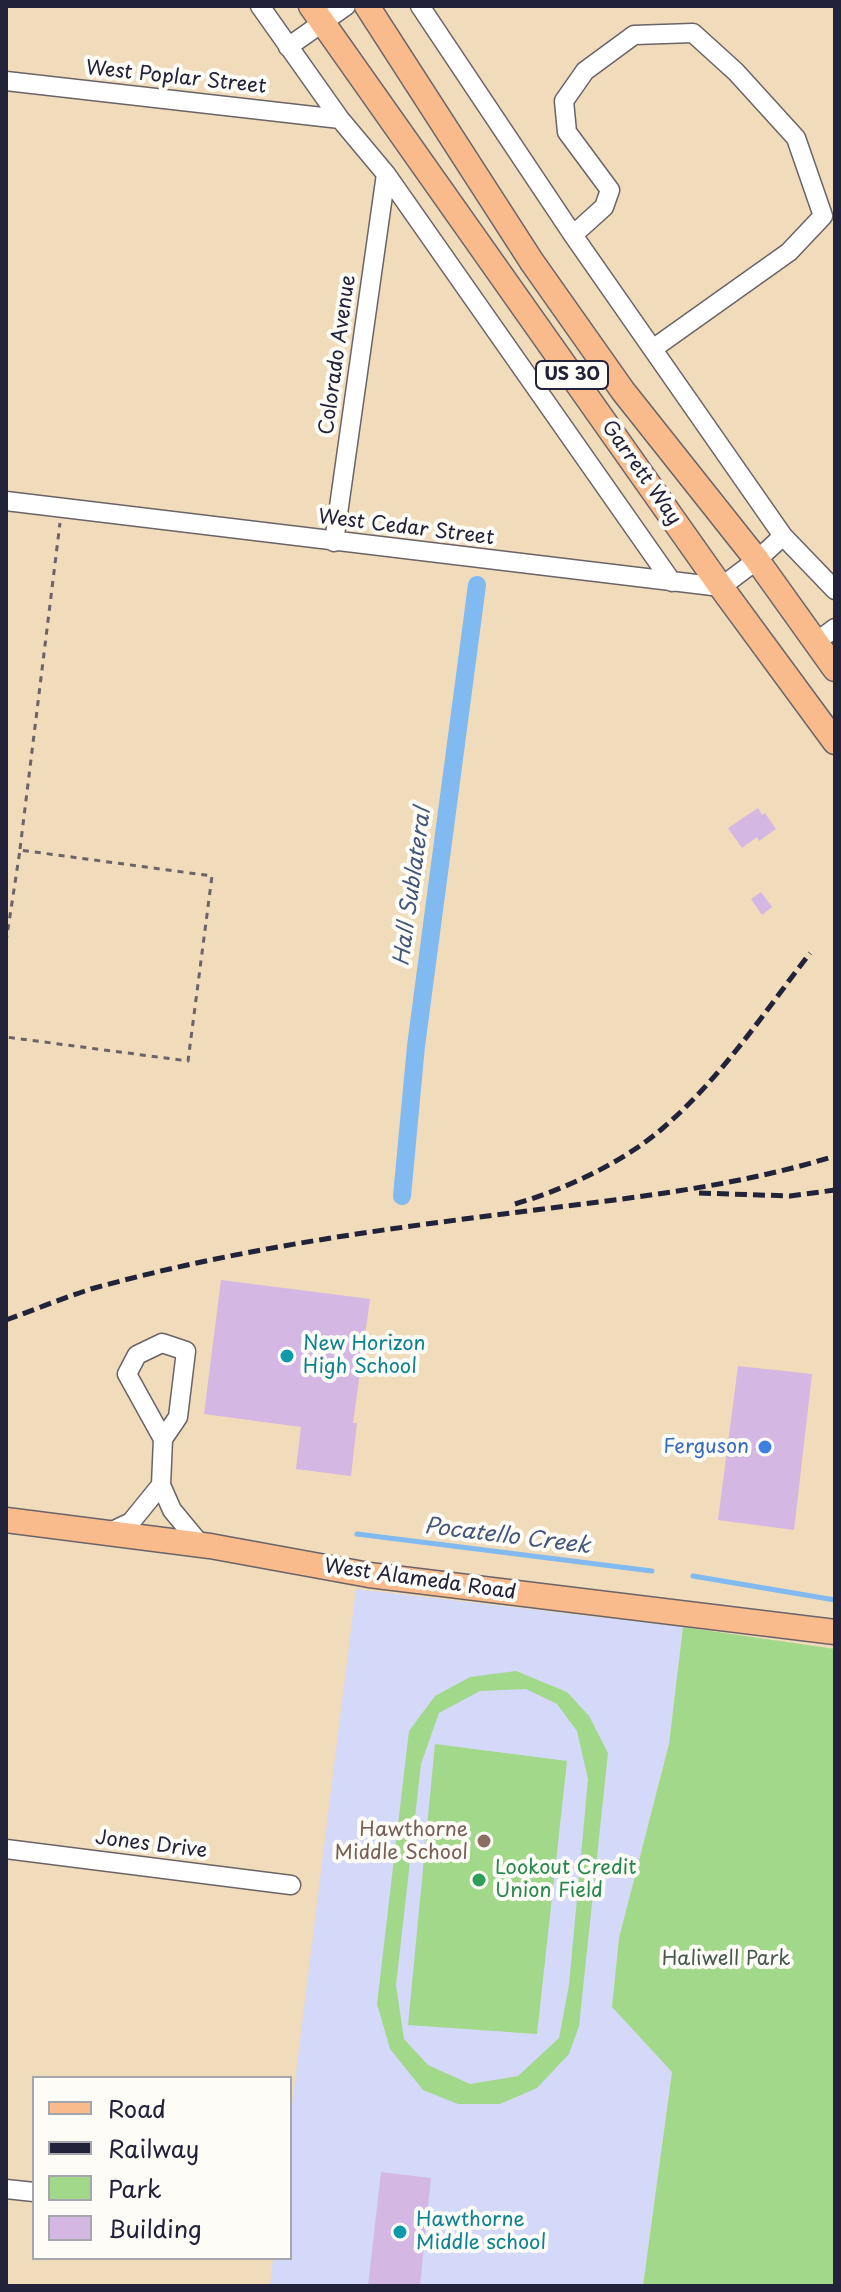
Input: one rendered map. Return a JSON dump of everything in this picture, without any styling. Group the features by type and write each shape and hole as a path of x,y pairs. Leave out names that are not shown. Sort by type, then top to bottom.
{"main road":[{"name":"Garrett Way","path":"367,6 532,262 623,391 757,560 825,635 835,669"},
{"name":"Garrett Way","path":"317,14 721,587 835,742"},
{"name":"West Alameda Road","path":"6,1520 201,1545 369,1575 835,1632"}],"street":[{"path":"260,6 340,119 386,174 672,582"},
{"path":"288,47 317,14 346,6"},
{"path":"420,6 573,235 783,536 835,590"},
{"path":"573,235 604,207 610,190 567,132 564,101 585,71 634,35 693,33 736,72 796,138 823,216 789,252 654,348"},
{"name":"West Poplar Street","path":"6,81 340,119"},
{"name":"Colorado Avenue","path":"334,542 386,174"},
{"name":"West Cedar Street","path":"6,501 721,587"},
{"path":"721,587 783,536"},
{"path":"163,1439 178,1417 186,1351 162,1343 137,1355 127,1374 163,1439 161,1485 172,1510 201,1545"},
{"path":"108,1533 131,1522 161,1485"},
{"name":"Jones Drive","path":"6,1849 291,1885"},
{"path":"6,2189 32,2192"}],"path":[{"path":"6,942 62,508"},
{"path":"6,1037 188,1061 212,876 20,850"}],"shaded area":[{"name":"Hawthorne Middle School","path":"356,1589 683,1627 669,1744 619,1938 612,2006 672,2072 643,2286 270,2286 273,2260 292,2260 292,2105"}],"green space":[{"name":"Haliwell Park","path":"683,1627 835,1649 835,2286 643,2286 672,2072 612,2007 619,1938 669,1744"},
{"path":"516,1671 567,1692 589,1716 608,1753 579,2026 569,2054 537,2088 500,2104 458,2104 423,2090 390,2049 377,2004 409,1731 435,1696 470,1677","holes":["526,1689 557,1704 577,1731 588,1779 569,1985 559,2038 518,2076 470,2084 428,2065 404,2039 396,1985 421,1764 439,1713 480,1691"]},
{"path":"435,1744 567,1761 537,2034 408,2025"}],"building":[{"path":"758,808 776,829 742,848 728,828"},
{"path":"761,892 772,907 762,915 751,899"},
{"name":"New Horizon High School","path":"221,1280 370,1299 353,1423 357,1423 351,1476 296,1469 301,1427 204,1414"},
{"name":"Ferguson","path":"738,1366 812,1374 794,1530 718,1520"},
{"name":"Hawthorne Middle school","path":"381,2172 431,2178 420,2286 368,2286"}],"waterway":[{"name":"Hall Sublateral","path":"402,1196 416,1046 477,585"},
{"name":"Pocatello Creek","path":"357,1534 652,1571"},
{"name":"Pocatello Creek","path":"693,1576 835,1600"}],"railway":[{"path":"515,1204 593,1174 630,1153 663,1128 723,1066 810,953"},
{"path":"6,1320 91,1289 241,1254 394,1229 710,1186 835,1156"},
{"path":"699,1193 790,1196 835,1190"}],"place":[{"name":"New Horizon High School","path":"287,1356"},
{"name":"Ferguson","path":"765,1447"},
{"name":"Hawthorne Middle School","path":"484,1841"},
{"name":"Lookout Credit Union Field","path":"479,1880"},
{"name":"Hawthorne Middle school","path":"400,2232"}]}
